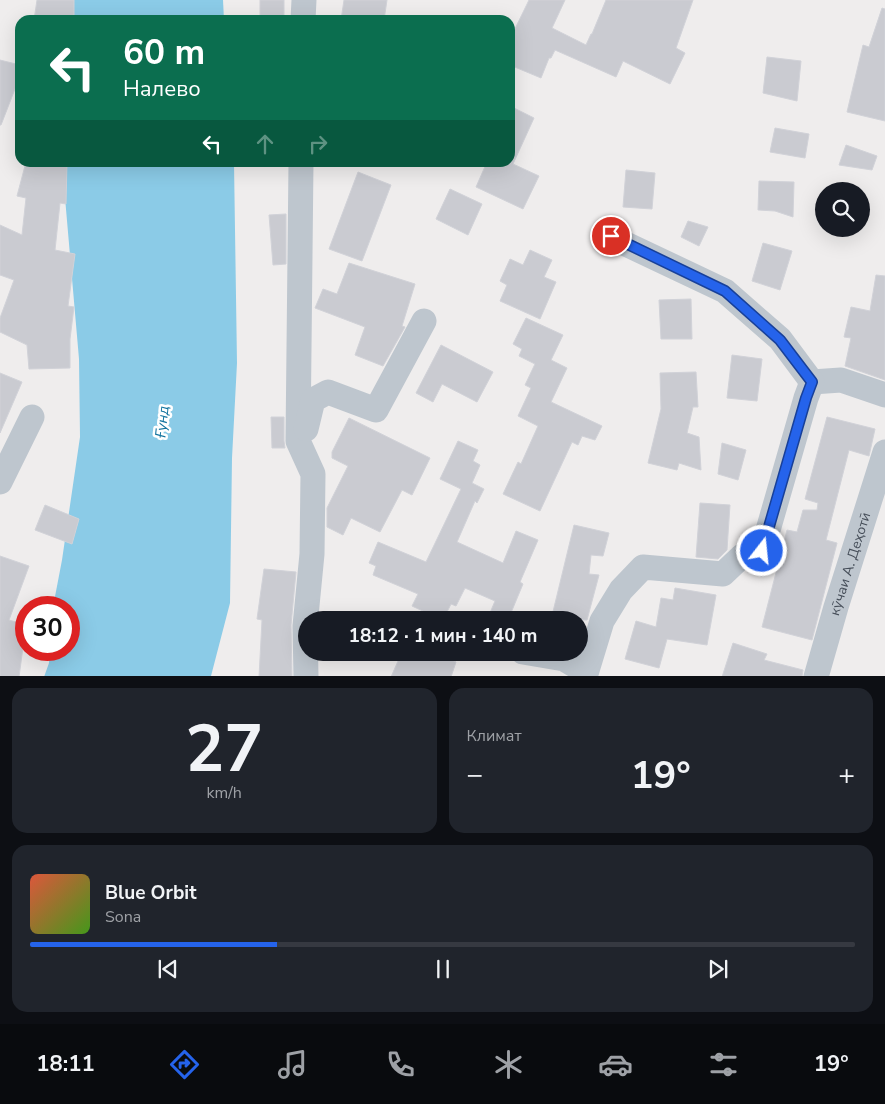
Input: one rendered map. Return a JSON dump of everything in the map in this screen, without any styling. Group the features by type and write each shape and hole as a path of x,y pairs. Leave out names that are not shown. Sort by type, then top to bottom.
{"street":[{"path":"303,15 304,0"},
{"path":"301,167 298,441 313,474 312,554 305,626 306,676"},
{"path":"611,236 725,291 780,340 812,382"},
{"path":"298,441 305,434 313,400 328,392 376,410 424,321"},
{"path":"812,382 840,380 885,395"},
{"path":"567,661 586,674 602,621 621,590 644,566 723,574 742,556 762,551 812,382"},
{"path":"0,482 32,417"},
{"name":"кӯчаи А. Деҳотӣ","path":"816,676 885,452"}],"water":[{"path":"67,0 223,0 224,15 68,15"},
{"name":"Ғунд","path":"62,167 234,167 237,363 232,458 230,603 211,676 44,676 49,661 80,661 80,596 55,596 80,437 79,359"}],"building":[{"path":"37,0 74,0 74,15 35,15"},
{"path":"260,0 284,0 284,15 260,15"},
{"path":"344,0 387,0 385,15 342,15"},
{"path":"529,0 565,0 552,28 586,45 606,0 693,0 676,48 685,53 670,84 623,61 616,77 555,50 551,58 549,58 541,78 515,67 515,29"},
{"path":"882,8 885,9 885,121 847,112 863,45 869,47"},
{"path":"767,57 801,61 797,101 763,93"},
{"path":"0,60 15,64 15,89 0,125"},
{"path":"515,108 534,118 515,160"},
{"path":"775,128 809,134 805,158 770,152"},
{"path":"846,145 877,156 872,170 839,165"},
{"path":"515,165 539,176 523,209 476,187 485,167 515,167"},
{"path":"25,167 67,167 66,204 60,203 55,250 75,254 68,306 74,307 70,339 70,368 29,369 27,345 0,332 0,318 14,280 0,275 0,225 22,235 26,198 17,196"},
{"path":"626,170 655,173 652,209 623,207"},
{"path":"358,172 391,185 362,261 329,249"},
{"path":"759,181 794,182 793,217 775,211 758,210"},
{"path":"450,189 482,204 468,235 436,219"},
{"path":"286,214 286,264 273,265 269,215"},
{"path":"688,221 708,227 699,246 681,237"},
{"path":"763,243 792,251 780,290 752,281"},
{"path":"530,250 552,260 544,277 556,282 540,319 500,301 507,285 500,281 510,259 523,265"},
{"path":"349,263 415,284 402,326 405,327 383,366 355,355 365,327 315,308 323,289 337,294"},
{"path":"876,275 885,276 885,380 845,366 851,338 844,337 851,307 870,311"},
{"path":"691,299 692,339 661,339 659,300"},
{"path":"526,318 563,335 551,360 567,368 551,402 602,426 595,440 582,436 578,445 572,442 540,511 503,494 518,462 521,464 538,426 518,416 531,388 525,385 535,364 519,356 522,349 513,344"},
{"path":"441,345 493,372 477,402 442,384 433,402 416,393"},
{"path":"732,355 762,359 757,401 727,398"},
{"path":"696,372 698,407 693,407 687,433 699,437 701,470 679,463 677,470 648,463 661,409 660,373"},
{"path":"0,373 22,382 0,433"},
{"path":"271,417 284,417 285,448 272,448"},
{"path":"827,417 875,429 869,456 849,450 826,540 837,543 812,640 762,627 787,530 797,532 803,510 817,510 818,503 805,499"},
{"path":"349,418 430,458 412,495 402,490 380,532 351,518 343,535 327,527 327,508 348,466 332,458 332,452"},
{"path":"458,441 478,450 473,461 480,465 472,483 484,489 477,503 475,501 457,542 503,563 516,531 538,540 520,582 523,584 512,611 491,611 495,601 465,588 456,606 451,604 448,611 423,611 412,606 418,594 373,575 376,566 369,563 378,542 426,562 461,489 440,479"},
{"path":"722,443 746,450 738,480 718,474"},
{"path":"700,503 730,505 727,550 718,559 696,557"},
{"path":"45,505 79,519 72,544 35,530"},
{"path":"574,525 609,533 603,556 591,555 589,574 599,575 588,616 588,611 553,611"},
{"path":"0,556 29,566 18,596 15,596 15,604 9,620 15,622 15,661 21,661 19,676 0,676"},
{"path":"264,569 296,572 291,625 292,676 259,676 262,620 257,619"},
{"path":"675,588 716,595 707,645 667,639 659,668 625,659 636,621 656,627 661,598 673,600"},
{"path":"733,643 767,654 764,660 803,670 802,676 722,676"},
{"path":"398,661 454,661 456,662 451,676 391,676"}],"route":[{"path":"611,236 725,291 780,340 812,382 762,551"}]}
